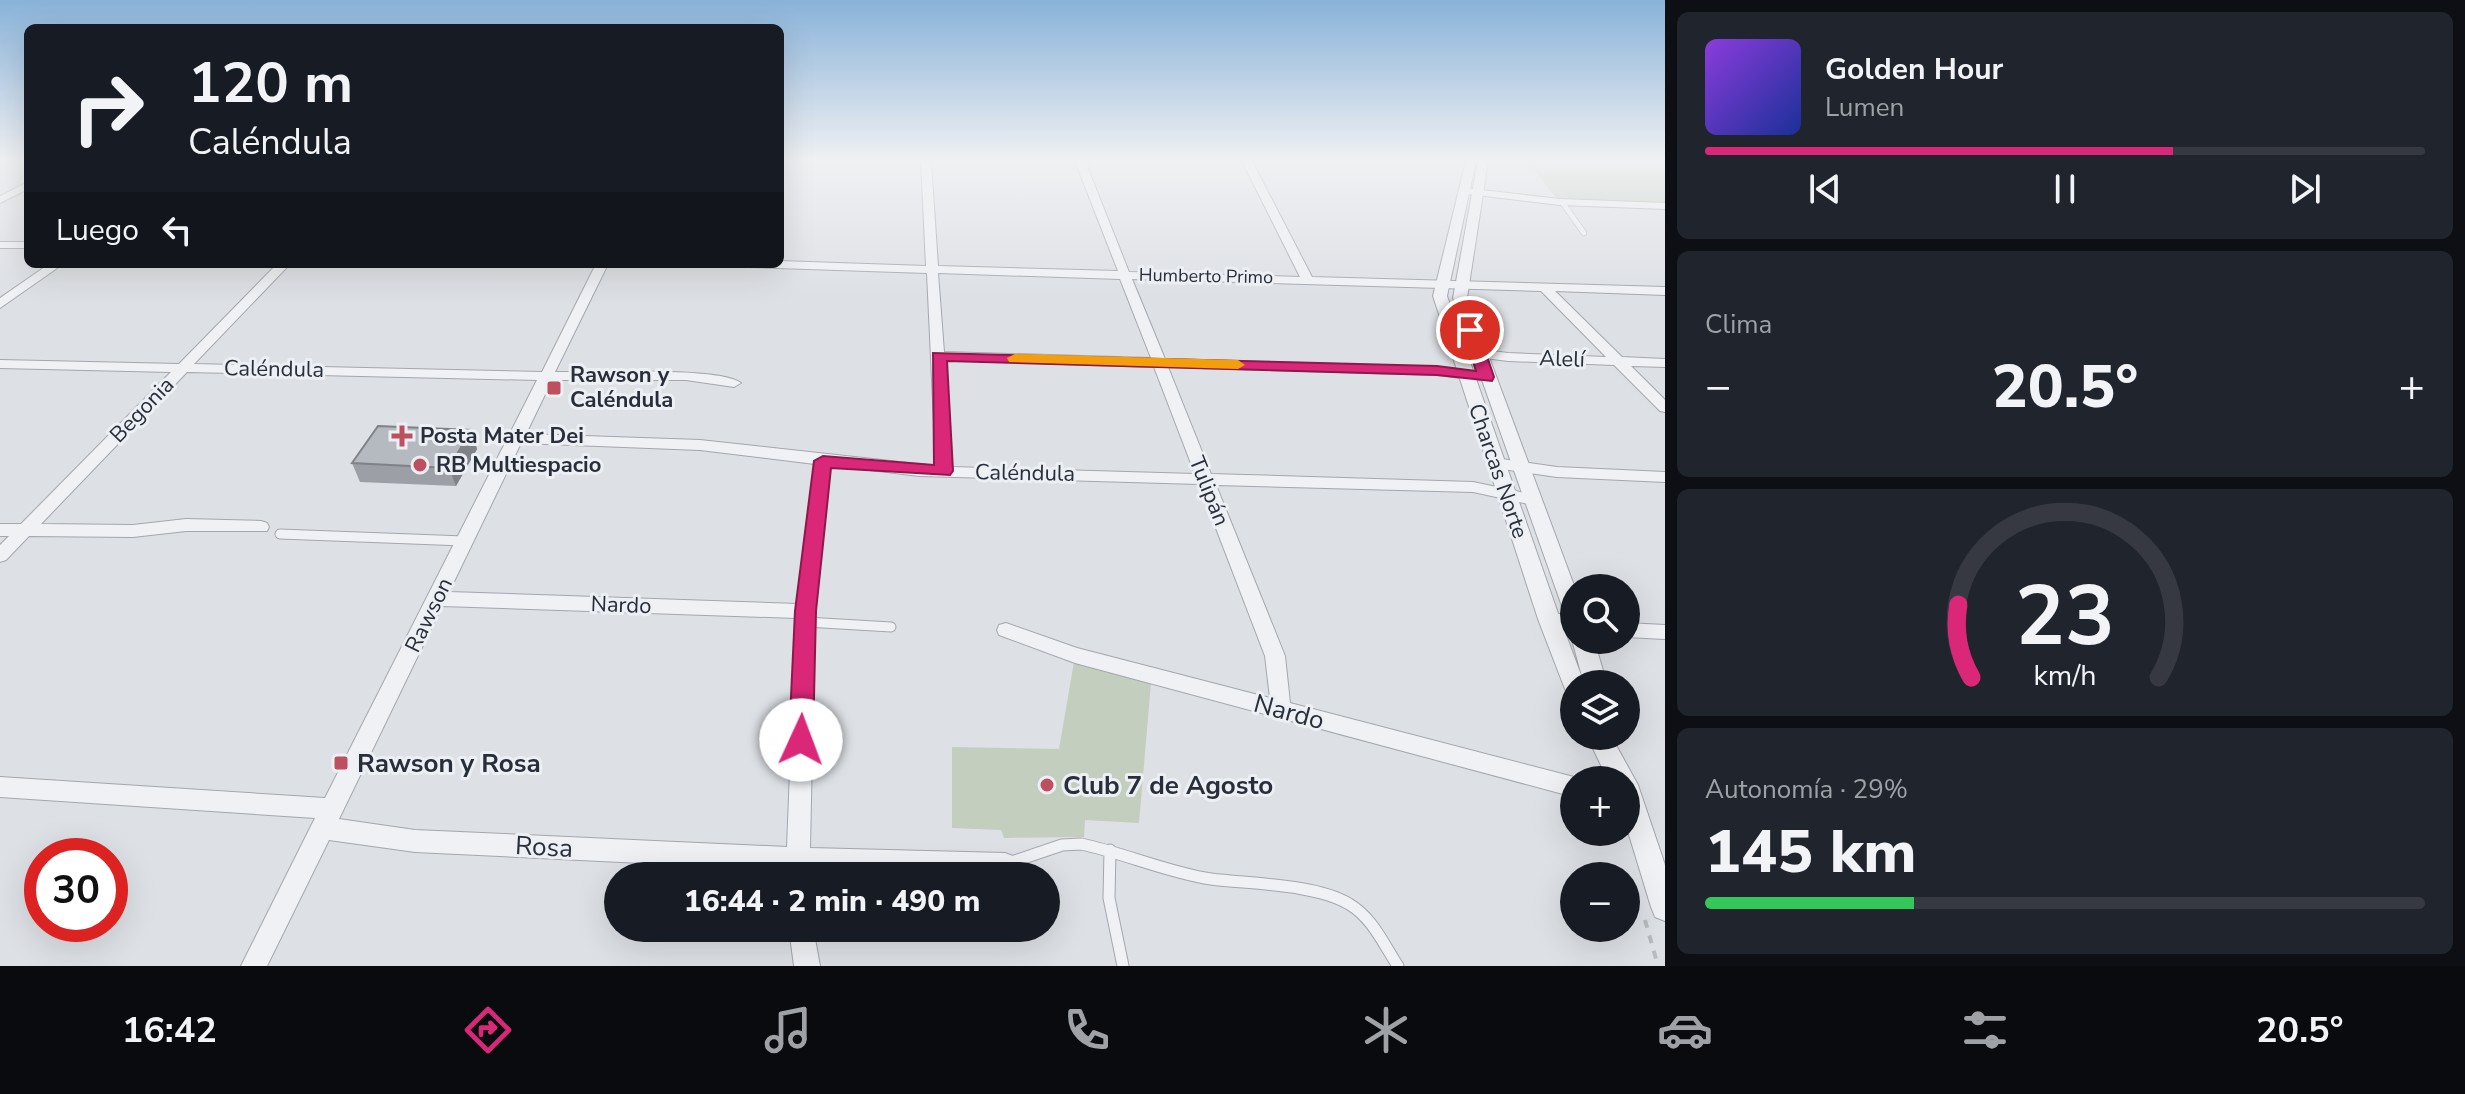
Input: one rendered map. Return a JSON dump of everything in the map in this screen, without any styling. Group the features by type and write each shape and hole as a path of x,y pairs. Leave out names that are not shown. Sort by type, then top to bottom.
{"street":[{"path":"929,206 944,471"},
{"name":"Tulipán","path":"1098,206 1275,656 1281,710"},
{"path":"1270,206 1307,278"},
{"name":"Charcas Norte","path":"1466,206 1441,282 1440,296 1569,670"},
{"name":"Charcas Norte","path":"1470,206 1460,298 1486,377 1560,574"},
{"path":"0,245 24,245"},
{"name":"Humberto Primo","path":"784,265 1307,278 1665,291"},
{"path":"0,304 51,268"},
{"name":"Begonia","path":"0,556 280,268"},
{"name":"Rawson","path":"254,966 600,268"},
{"path":"1544,287 1665,408"},
{"name":"Alelí","path":"1459,351 1665,363"},
{"path":"939,356 1421,370 1486,377"},
{"name":"Caléndula","path":"0,364 686,376 734,383"},
{"name":"Caléndula","path":"516,438 700,445 778,452 823,461 944,471 1473,487 1533,500"},
{"path":"797,862 806,616 823,461"},
{"path":"1495,463 1665,477"},
{"path":"0,530 133,531 186,525 261,527"},
{"name":"Nardo","path":"437,599 806,616"},
{"path":"1549,619 1560,621"},
{"name":"Nardo","path":"1006,630 1075,655 1560,783"},
{"path":"1640,631 1665,632"},
{"name":"Rosa","path":"0,787 328,818 415,841 712,862"},
{"path":"1640,819 1656,854 1665,907"},
{"path":"803,942 807,966"}],"lane":[{"path":"1565,206 1584,233"},
{"path":"280,534 466,541"},
{"path":"806,616 891,627"},
{"path":"1011,862 1062,845 1081,844 1209,879 1269,883 1340,899 1352,905 1370,922 1398,966"},
{"path":"1110,850 1109,898 1123,966"}],"green space":[{"name":"Club 7 de Agosto","path":"1074,662 1151,683 1139,823 1085,820 1084,837 1004,838 1001,830 952,828 952,747 1059,749"}],"building":[{"path":"378,426 471,430 449,468 352,463"}],"slow traffic":[{"path":"1015,358 1238,365"}],"place":[{"name":"Rawson y Caléndula","path":"554,388"},
{"name":"Posta Mater Dei","path":"402,436"},
{"name":"RB Multiespacio","path":"420,465"},
{"name":"Rawson y Rosa","path":"341,763"},
{"name":"Club 7 de Agosto","path":"1047,785"}],"route":[{"path":"801,740 806,611 823,461 944,471 939,356 1437,371 1486,377 1470,330"}]}
